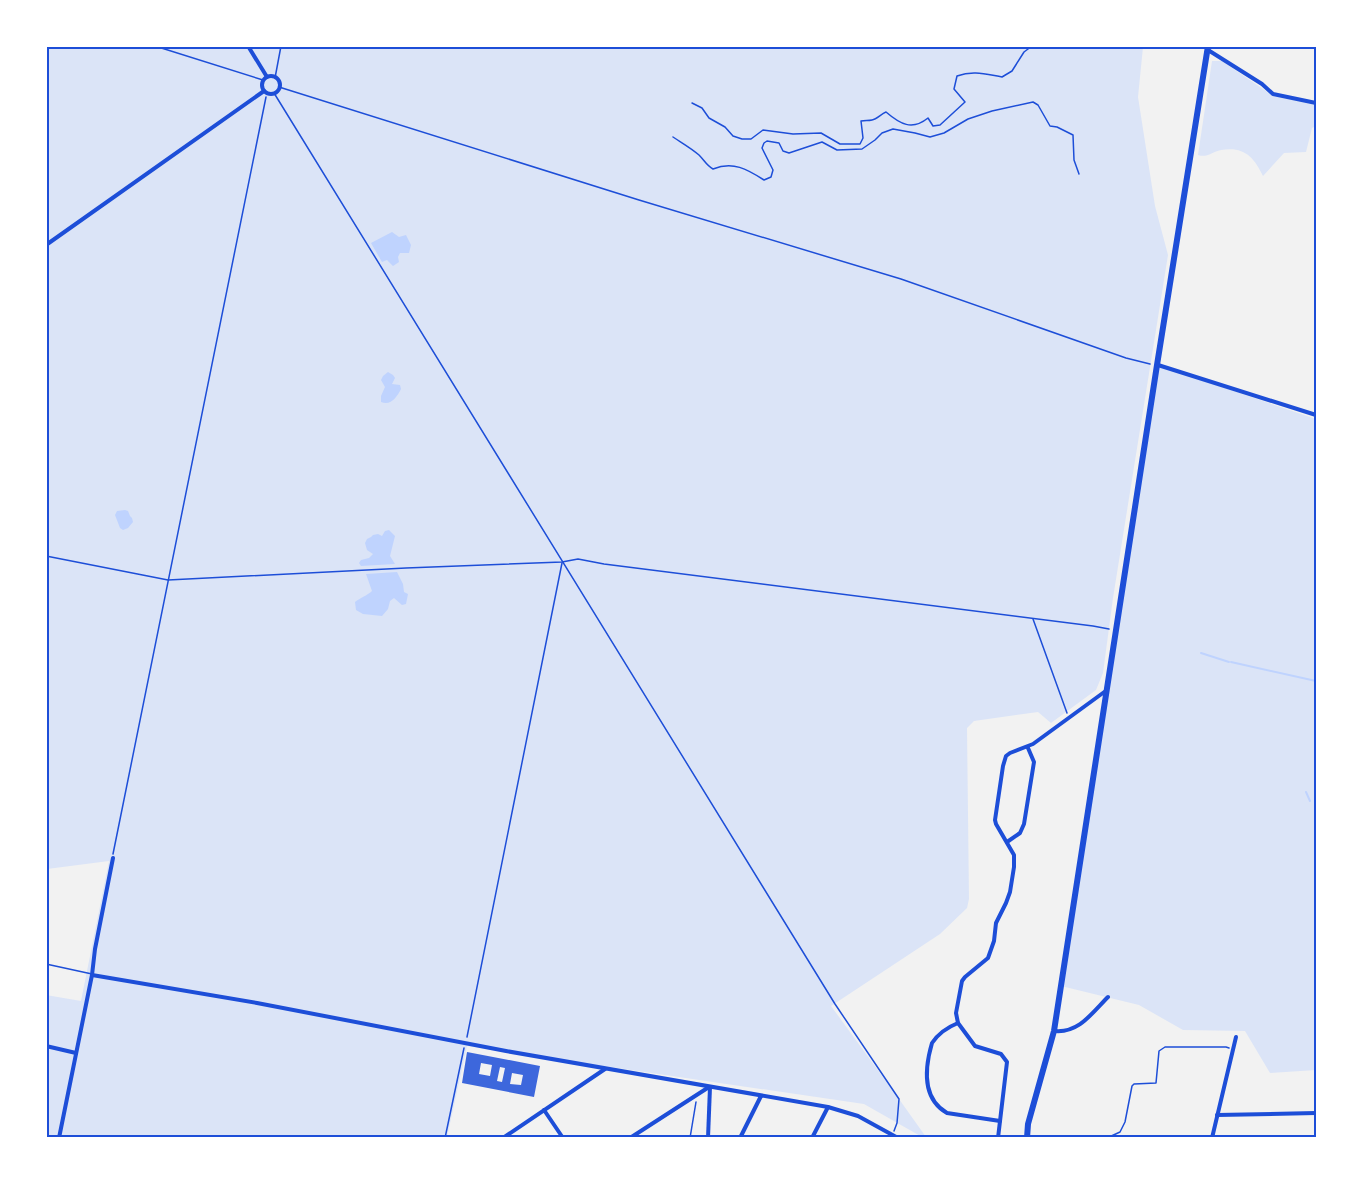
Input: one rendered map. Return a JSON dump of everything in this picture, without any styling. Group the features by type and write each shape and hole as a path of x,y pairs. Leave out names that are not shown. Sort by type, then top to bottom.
{"main road":[{"path":"1027,1137 1028,1124 1054,1031 1208,48"}],"street":[{"path":"248,46 265,79"},
{"path":"1208,48 1262,84 1273,94 1317,103"},
{"path":"46,245 265,92 274,93 279,87 278,81 275,78 265,79"},
{"path":"265,79 262,86 265,92"},
{"path":"1157,365 1317,415"},
{"path":"998,1137 1007,1062 1001,1054 975,1046 957,1023 956,1013 962,981 988,958 996,923 1008,899 1015,862 1014,855 995,820 1004,760 1010,753 1028,747 1107,689"},
{"path":"1007,842 1020,833 1024,824 1034,762 1028,747"},
{"path":"59,1137 113,858"},
{"path":"92,975 257,1003 465,1044 828,1107 858,1116 898,1137"},
{"path":"1054,1031 1063,1032 1074,1029 1108,997"},
{"path":"957,1023 951,1025 932,1042 926,1082 930,1095 947,1113 1000,1120"},
{"path":"1212,1137 1236,1037"},
{"path":"46,1046 76,1053"},
{"path":"503,1137 606,1068"},
{"path":"630,1137 710,1086"},
{"path":"708,1137 710,1086"},
{"path":"740,1137 761,1096"},
{"path":"812,1137 828,1107"},
{"path":"544,1110 562,1137"},
{"path":"1217,1115 1317,1113"},
{"path":"885,1137 887,1132"}],"lane":[{"path":"46,964 92,975"}],"path":[{"path":"155,46 265,79"},
{"path":"275,78 281,46"},
{"path":"692,103 702,108 709,118 742,140 751,139 763,130 793,134 821,133 840,144 860,144 863,138 861,121 872,120 886,112 907,126 922,123 928,118 933,126 940,125 965,102 954,89 957,76 967,72 1002,77 1012,71 1024,52 1032,46"},
{"path":"279,87 901,279 1126,358 1157,365"},
{"path":"113,858 265,92"},
{"path":"274,93 835,1004 899,1099 897,1123 893,1135"},
{"path":"673,137 690,148 713,169 731,165 754,173 764,180 771,177 773,170 762,148 767,141 779,143 783,151 789,153 822,142 837,150 862,148 882,133 893,129 930,137 944,133 968,119 1033,102 1038,105 1050,126 1073,135 1074,159 1078,174"},
{"path":"46,556 168,580 562,562 578,559 1093,626 1116,631"},
{"path":"445,1137 479,980 562,562"},
{"path":"1033,618 1069,717"},
{"path":"1107,1137 1120,1132 1125,1122 1132,1086 1156,1083 1158,1051 1165,1047 1234,1049"},
{"path":"690,1137 696,1101"}],"shaded area":[{"path":"47,47 1143,47 1138,97 1155,206 1168,255 1103,673 1096,690 1051,723 1038,712 974,721 967,728 969,899 967,908 940,934 831,1006 926,1137 922,1137 864,1104 467,1046 447,1137 47,1137 46,995 81,1001 109,861 47,869"},
{"path":"1212,61 1222,61 1273,96 1316,105 1316,126 1312,128 1306,152 1284,153 1263,176 1252,158 1242,151 1229,149 1198,155"},
{"path":"1157,365 1316,419 1316,1070 1270,1073 1245,1031 1183,1030 1139,1005 1061,986"}],"water":[{"path":"392,232 399,237 406,235 411,245 409,253 400,253 399,262 393,266 387,260 382,262 371,243"},
{"path":"388,372 395,378 392,384 400,385 401,389 393,400 385,403 381,402 385,387 381,380"},
{"path":"117,511 128,511 133,522 123,530 115,515"},
{"path":"389,530 395,536 390,556 395,564 361,566 359,563 361,560 373,554 367,550 365,543 367,539 378,534 382,536 385,531"},
{"path":"397,572 404,592 408,594 406,604 402,605 394,598 382,616 363,614 356,610 355,602 372,591 366,574"}],"building":[{"path":"467,1052 540,1066 534,1097 462,1083","holes":["481,1063 492,1065 490,1076 479,1074","500,1067 505,1068 502,1082 497,1081","512,1073 523,1075 521,1085 510,1084"]}],"waterway":[{"path":"1201,653 1229,662"},
{"path":"1231,662 1316,681"},
{"path":"1306,792 1310,801"}]}
